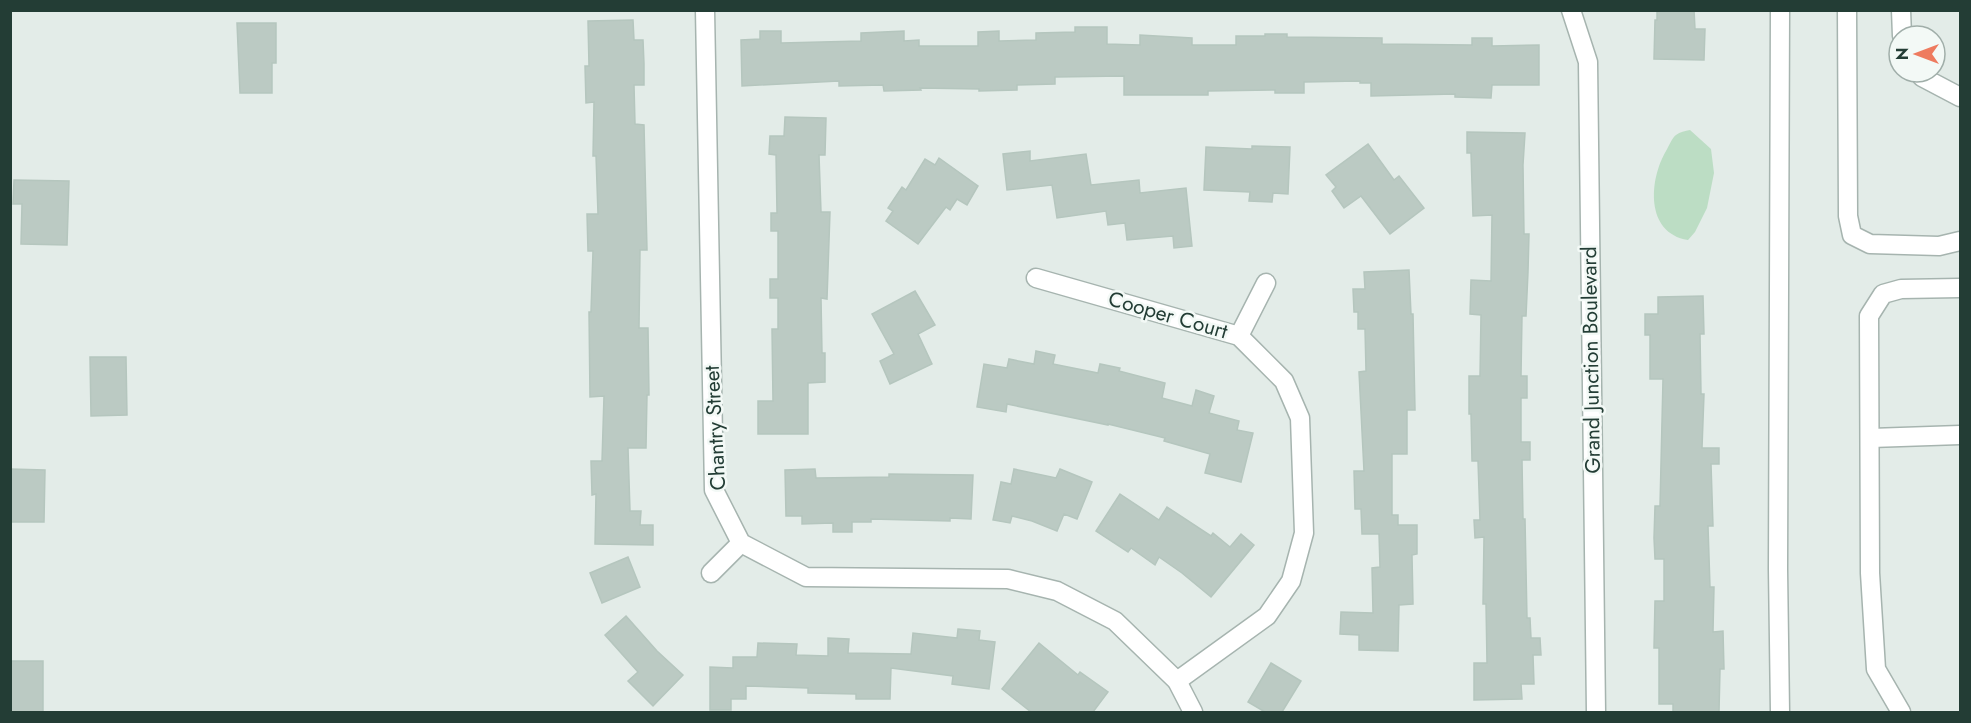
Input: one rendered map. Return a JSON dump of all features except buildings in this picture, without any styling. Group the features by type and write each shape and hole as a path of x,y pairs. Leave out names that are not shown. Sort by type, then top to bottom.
{"street":[{"name":"Chantry Street","path":"705,10 714,490 741,543"},
{"name":"Grand Junction Boulevard","path":"1571,10 1588,62 1596,712"},
{"path":"1780,10 1778,569 1780,712"},
{"path":"1847,10 1848,216 1852,235 1870,244 1939,246 1960,241"},
{"path":"1935,84 1960,97"},
{"name":"Cooper Court","path":"1036,278 1239,336 1284,381 1300,418 1304,533 1291,581 1267,616 1177,681"},
{"path":"1239,336 1266,283"},
{"path":"1901,712 1876,669 1870,573 1869,316 1884,294 1901,289 1960,288"},
{"path":"1871,438 1960,435"},
{"path":"711,573 741,543 806,577 1008,579 1057,591 1114,621 1177,681 1193,712"}],"green space":[{"path":"1690,130 1711,149 1714,173 1707,208 1695,232 1688,240 1674,235 1664,227 1654,204 1654,190 1660,163 1672,140 1678,134"}]}
